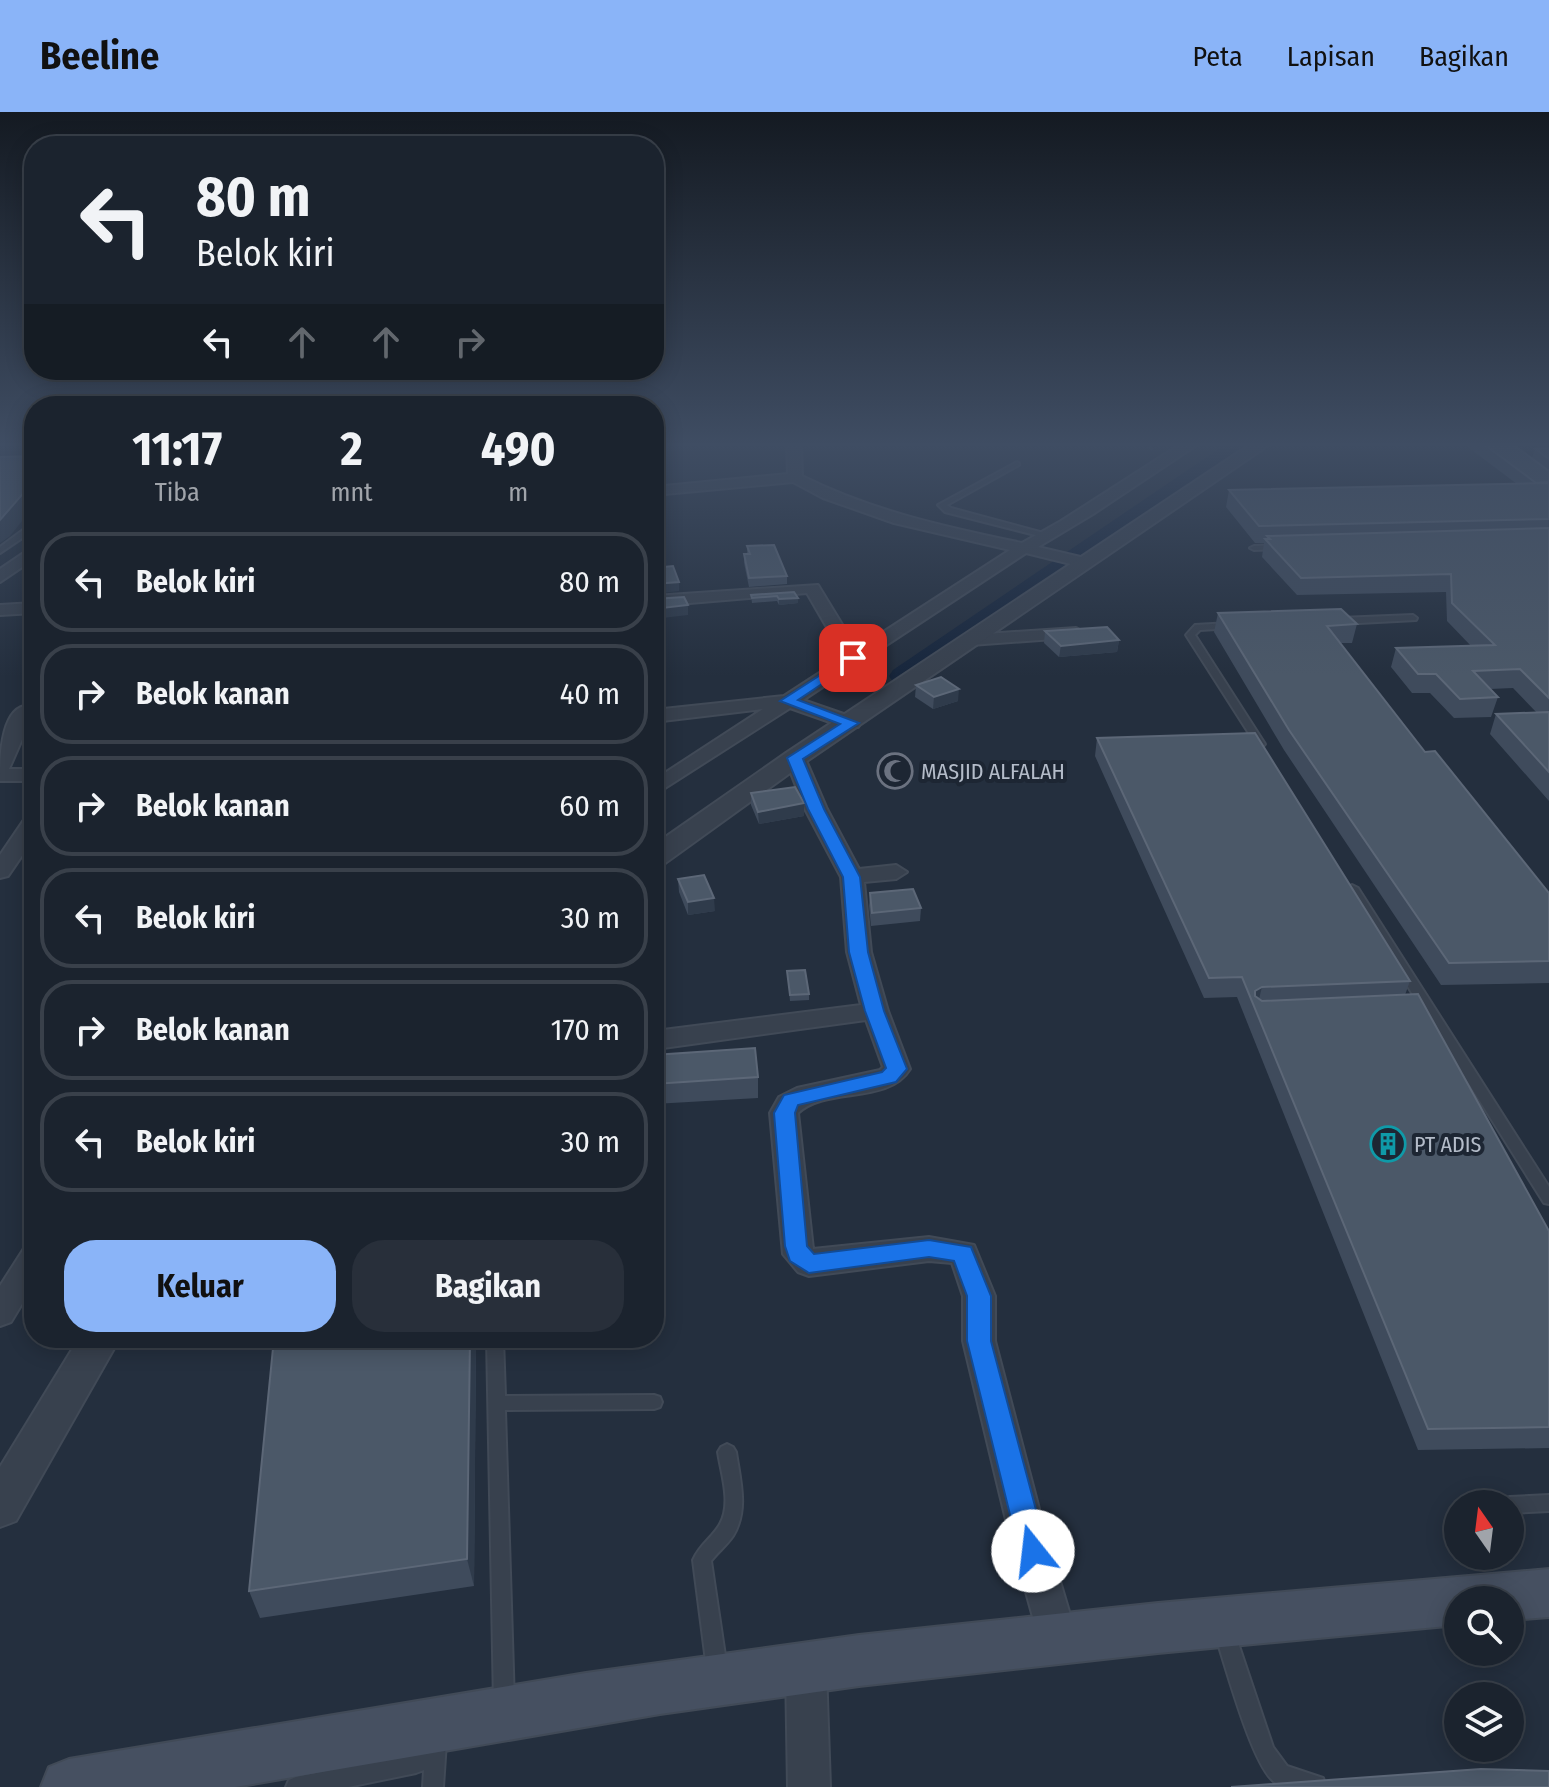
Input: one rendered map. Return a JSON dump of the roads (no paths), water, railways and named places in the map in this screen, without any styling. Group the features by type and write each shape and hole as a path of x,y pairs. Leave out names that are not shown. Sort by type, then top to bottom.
{"main road":[{"path":"1524,1595 1549,1593"},
{"path":"69,1787 436,1737 503,1715 806,1668 1057,1635 1444,1602"}],"street":[{"path":"914,520 1081,562"},
{"path":"664,782 853,658 1030,551 1073,520"},
{"path":"664,851 847,722 1145,520"},
{"path":"2,574 24,558"},
{"path":"664,600 812,588 853,658"},
{"path":"0,610 24,609"},
{"path":"971,640 1099,631"},
{"path":"664,715 787,701 847,722"},
{"path":"0,767 24,712"},
{"path":"795,758 816,809 852,877 857,942 875,1011 896,1073 791,1100 784,1113 798,1254 809,1264 929,1249 963,1253 979,1296 981,1315 977,1327 986,1371 1057,1635"},
{"path":"0,775 24,775"},
{"path":"0,871 24,836"},
{"path":"852,877 896,872"},
{"path":"664,1039 875,1011"},
{"path":"0,1313 24,1274"},
{"path":"0,1507 94,1348"},
{"path":"806,1668 809,1787"}],"lane":[{"path":"986,520 1048,537"},
{"path":"0,551 24,533"},
{"path":"1254,548 1285,547"},
{"path":"1334,622 1413,618"},
{"path":"1240,625 1198,627 1190,635 1266,754"},
{"path":"1343,874 1549,1199"},
{"path":"1413,1008 1428,1007"},
{"path":"495,1348 505,1658 503,1715"},
{"path":"496,1403 654,1402"},
{"path":"719,1680 702,1560 735,1518 727,1452"},
{"path":"1524,1504 1549,1503"},
{"path":"1222,1623 1265,1753 1280,1774 1311,1785 1342,1783"},
{"path":"296,1787 416,1763 436,1737"},
{"path":"433,1787 436,1737"}],"waterway":[{"path":"903,676 1129,520"}],"place":[{"name":"MASJID ALFALAH","path":"895,771"},
{"name":"PT ADIS","path":"1388,1144"}]}
